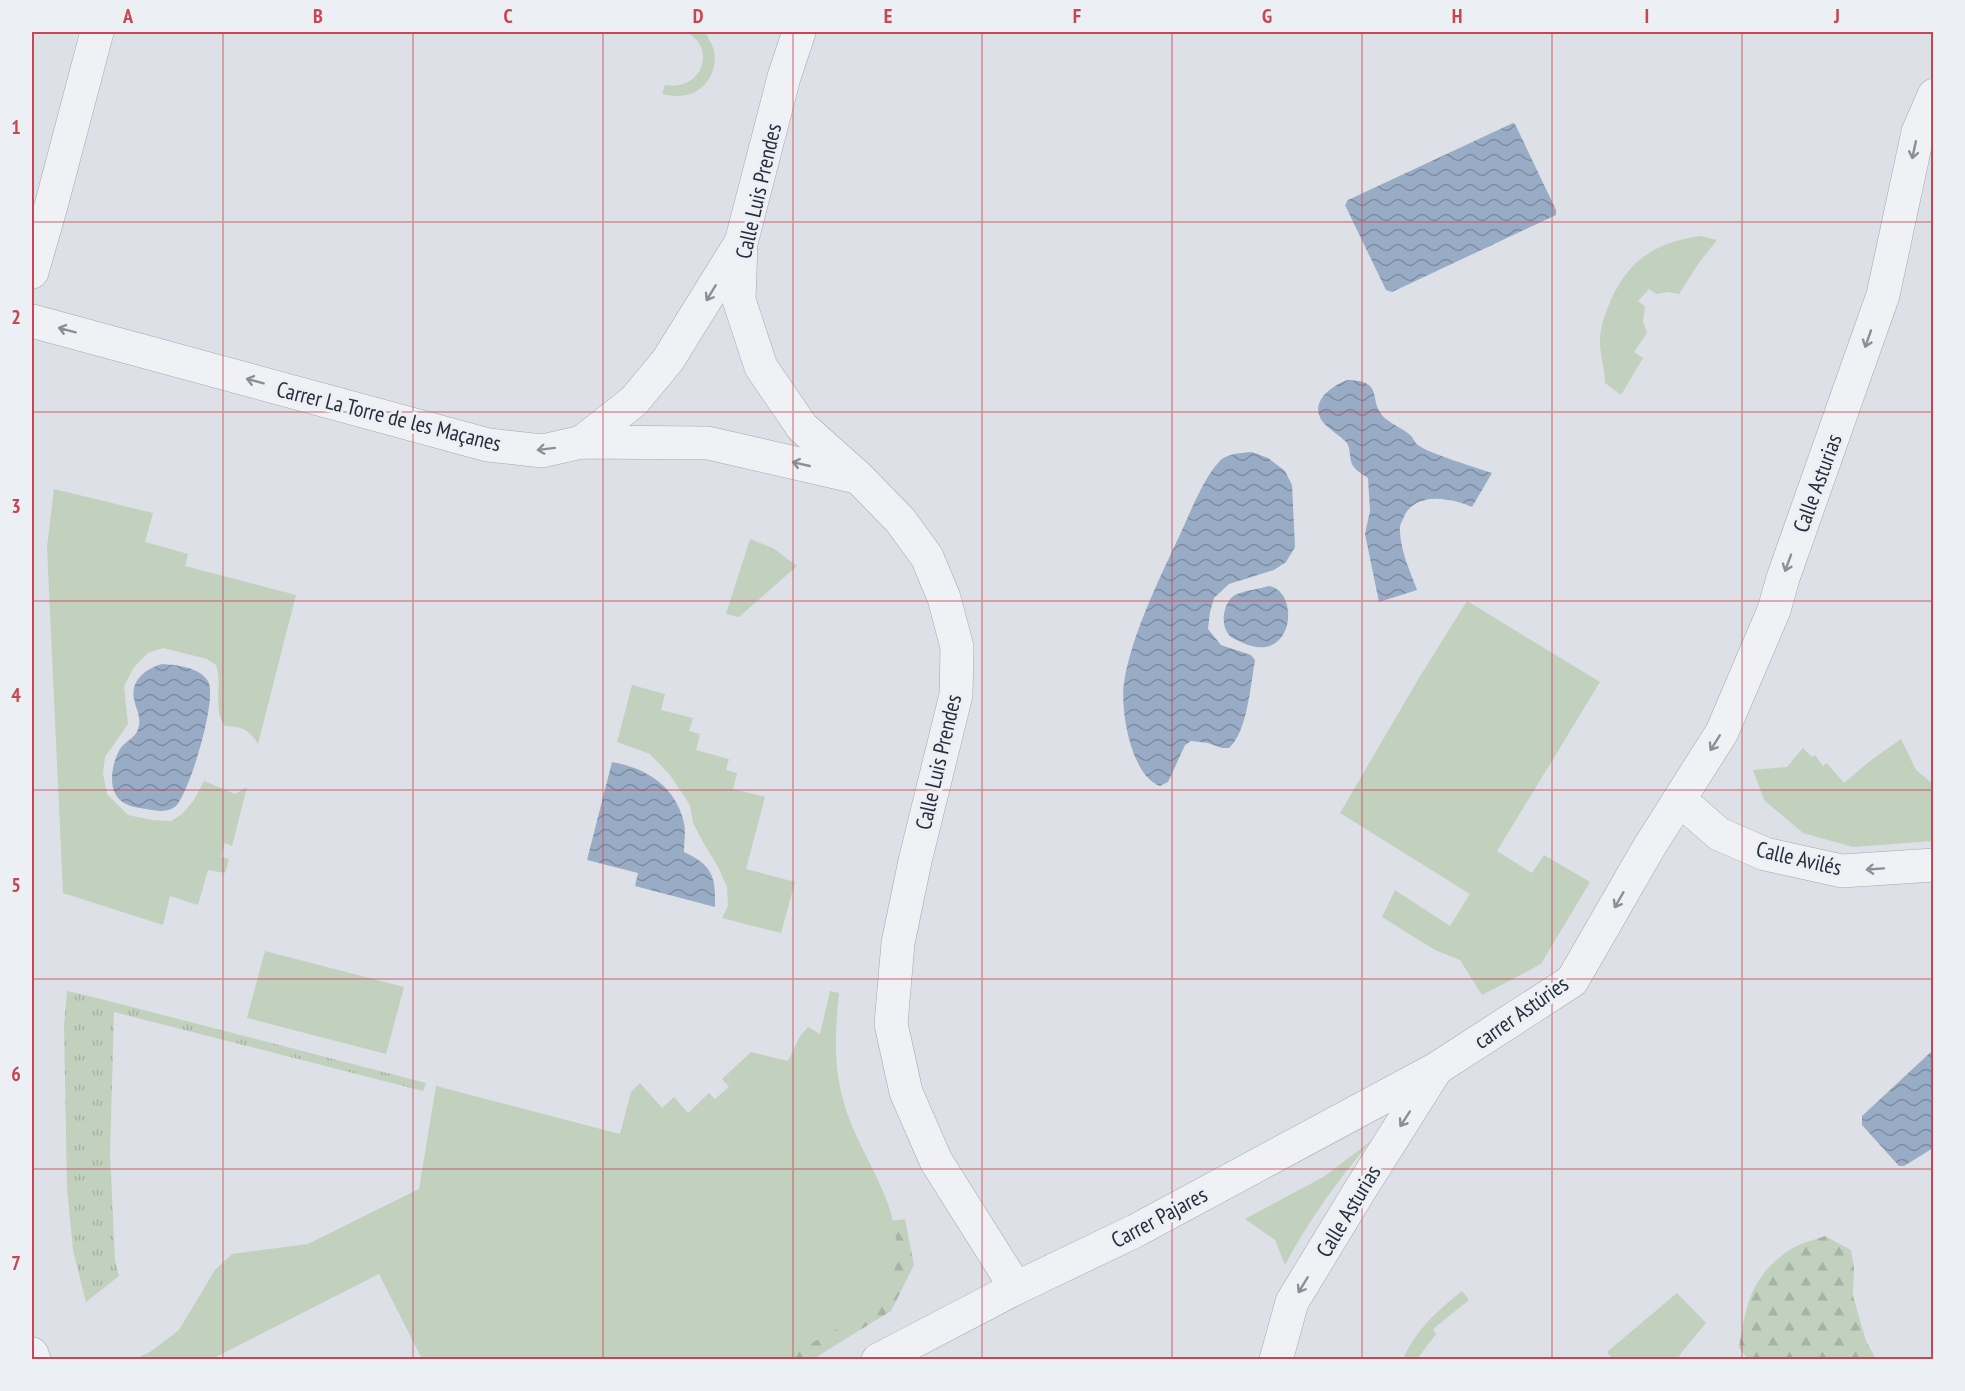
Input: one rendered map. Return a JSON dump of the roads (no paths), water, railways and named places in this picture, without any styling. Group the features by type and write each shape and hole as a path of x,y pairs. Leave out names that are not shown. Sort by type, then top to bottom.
{"street":[{"path":"32,272 97,32"},
{"name":"Calle Luis Prendes","path":"799,32 784,77 741,243 739,300 761,367 802,427 858,477 900,520 927,556 944,598 957,647 956,695 915,861 898,943 891,1024 906,1092 936,1161 1016,1288"},
{"name":"Calle Asturias","path":"1648,849 1722,732 1774,610 1783,578 1883,295 1918,132 1934,95"},
{"path":"582,442 634,401 668,360 741,243"},
{"name":"Carrer La Torre de les Maçanes","path":"32,321 488,445 542,451 582,442 708,443 858,477"},
{"name":"Calle Avilés","path":"1680,800 1719,834 1765,854 1842,871 1934,865"},
{"name":"carrer Astúries","path":"1436,1069 1572,981 1648,849"},
{"name":"Calle Asturias","path":"1276,1359 1292,1302 1436,1069"},
{"name":"Carrer Pajares","path":"878,1359 1135,1230 1436,1069"},
{"path":"32,1354 34,1359"}],"water":[{"path":"1513,123 1556,210 1556,215 1392,292 1386,290 1345,205 1348,200"},
{"path":"1348,380 1368,384 1372,388 1380,412 1409,434 1418,445 1492,473 1472,507 1454,501 1433,499 1424,500 1408,510 1400,525 1401,539 1406,561 1417,590 1379,602 1365,534 1370,511 1368,478 1353,466 1347,443 1322,421 1318,407 1329,390"},
{"path":"1252,452 1268,458 1285,471 1292,485 1295,547 1286,562 1274,570 1229,584 1214,598 1208,629 1221,645 1251,655 1255,660 1244,720 1235,741 1229,748 1191,741 1185,745 1168,782 1160,786 1150,780 1142,769 1135,756 1126,725 1124,683 1133,645 1148,604 1205,482 1224,458"},
{"path":"1269,586 1279,591 1286,601 1287,626 1282,637 1272,645 1259,647 1231,637 1224,625 1224,612 1229,601 1245,591"},
{"path":"162,664 181,666 199,673 208,681 210,691 206,724 188,783 176,806 162,811 136,807 123,802 113,789 112,775 120,749 138,729 139,721 133,692 137,681 145,672"},
{"path":"612,762 648,774 667,789 680,810 684,823 684,852 701,862 713,879 715,907 635,886 638,873 587,860"},
{"path":"1933,1050 1933,1148 1904,1166 1899,1166 1862,1125 1862,1116"}]}
